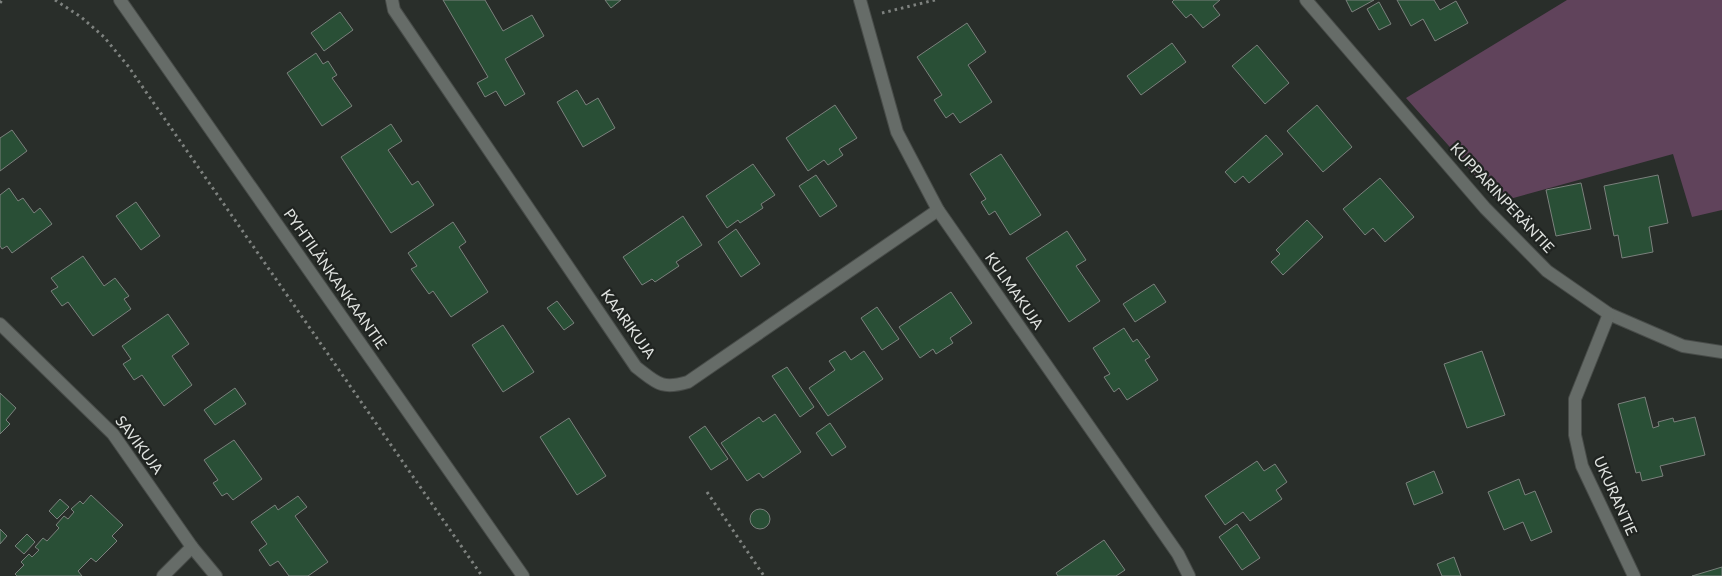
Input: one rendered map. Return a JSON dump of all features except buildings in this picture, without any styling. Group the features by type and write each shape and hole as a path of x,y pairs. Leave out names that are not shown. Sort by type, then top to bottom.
{"street":[{"name":"PYHTILÄNKANKAANTIE","path":"120,0 523,576"},
{"name":"KAARIKUJA","path":"392,0 394,10 636,368 657,383 672,386 688,382 938,210"},
{"name":"KULMAKUJA","path":"860,0 897,132 938,210 1173,546 1189,576"},
{"name":"KUPPARINPERÄNTIE","path":"1306,0 1492,215 1547,271 1609,314 1683,346 1722,352"},
{"name":"UKURANTIE","path":"1609,314 1575,399 1575,435 1582,466 1634,576"},
{"name":"SAVIKUJA","path":"0,324 114,434 192,547 216,576"},
{"path":"163,576 192,547"}],"path":[{"path":"54,0 81,17 104,37 128,66 482,576"},
{"path":"864,17 935,0"},
{"path":"707,492 764,576"}],"shaded area":[{"path":"1567,0 1722,0 1722,210 1692,217 1673,154 1499,202 1406,98"}]}
